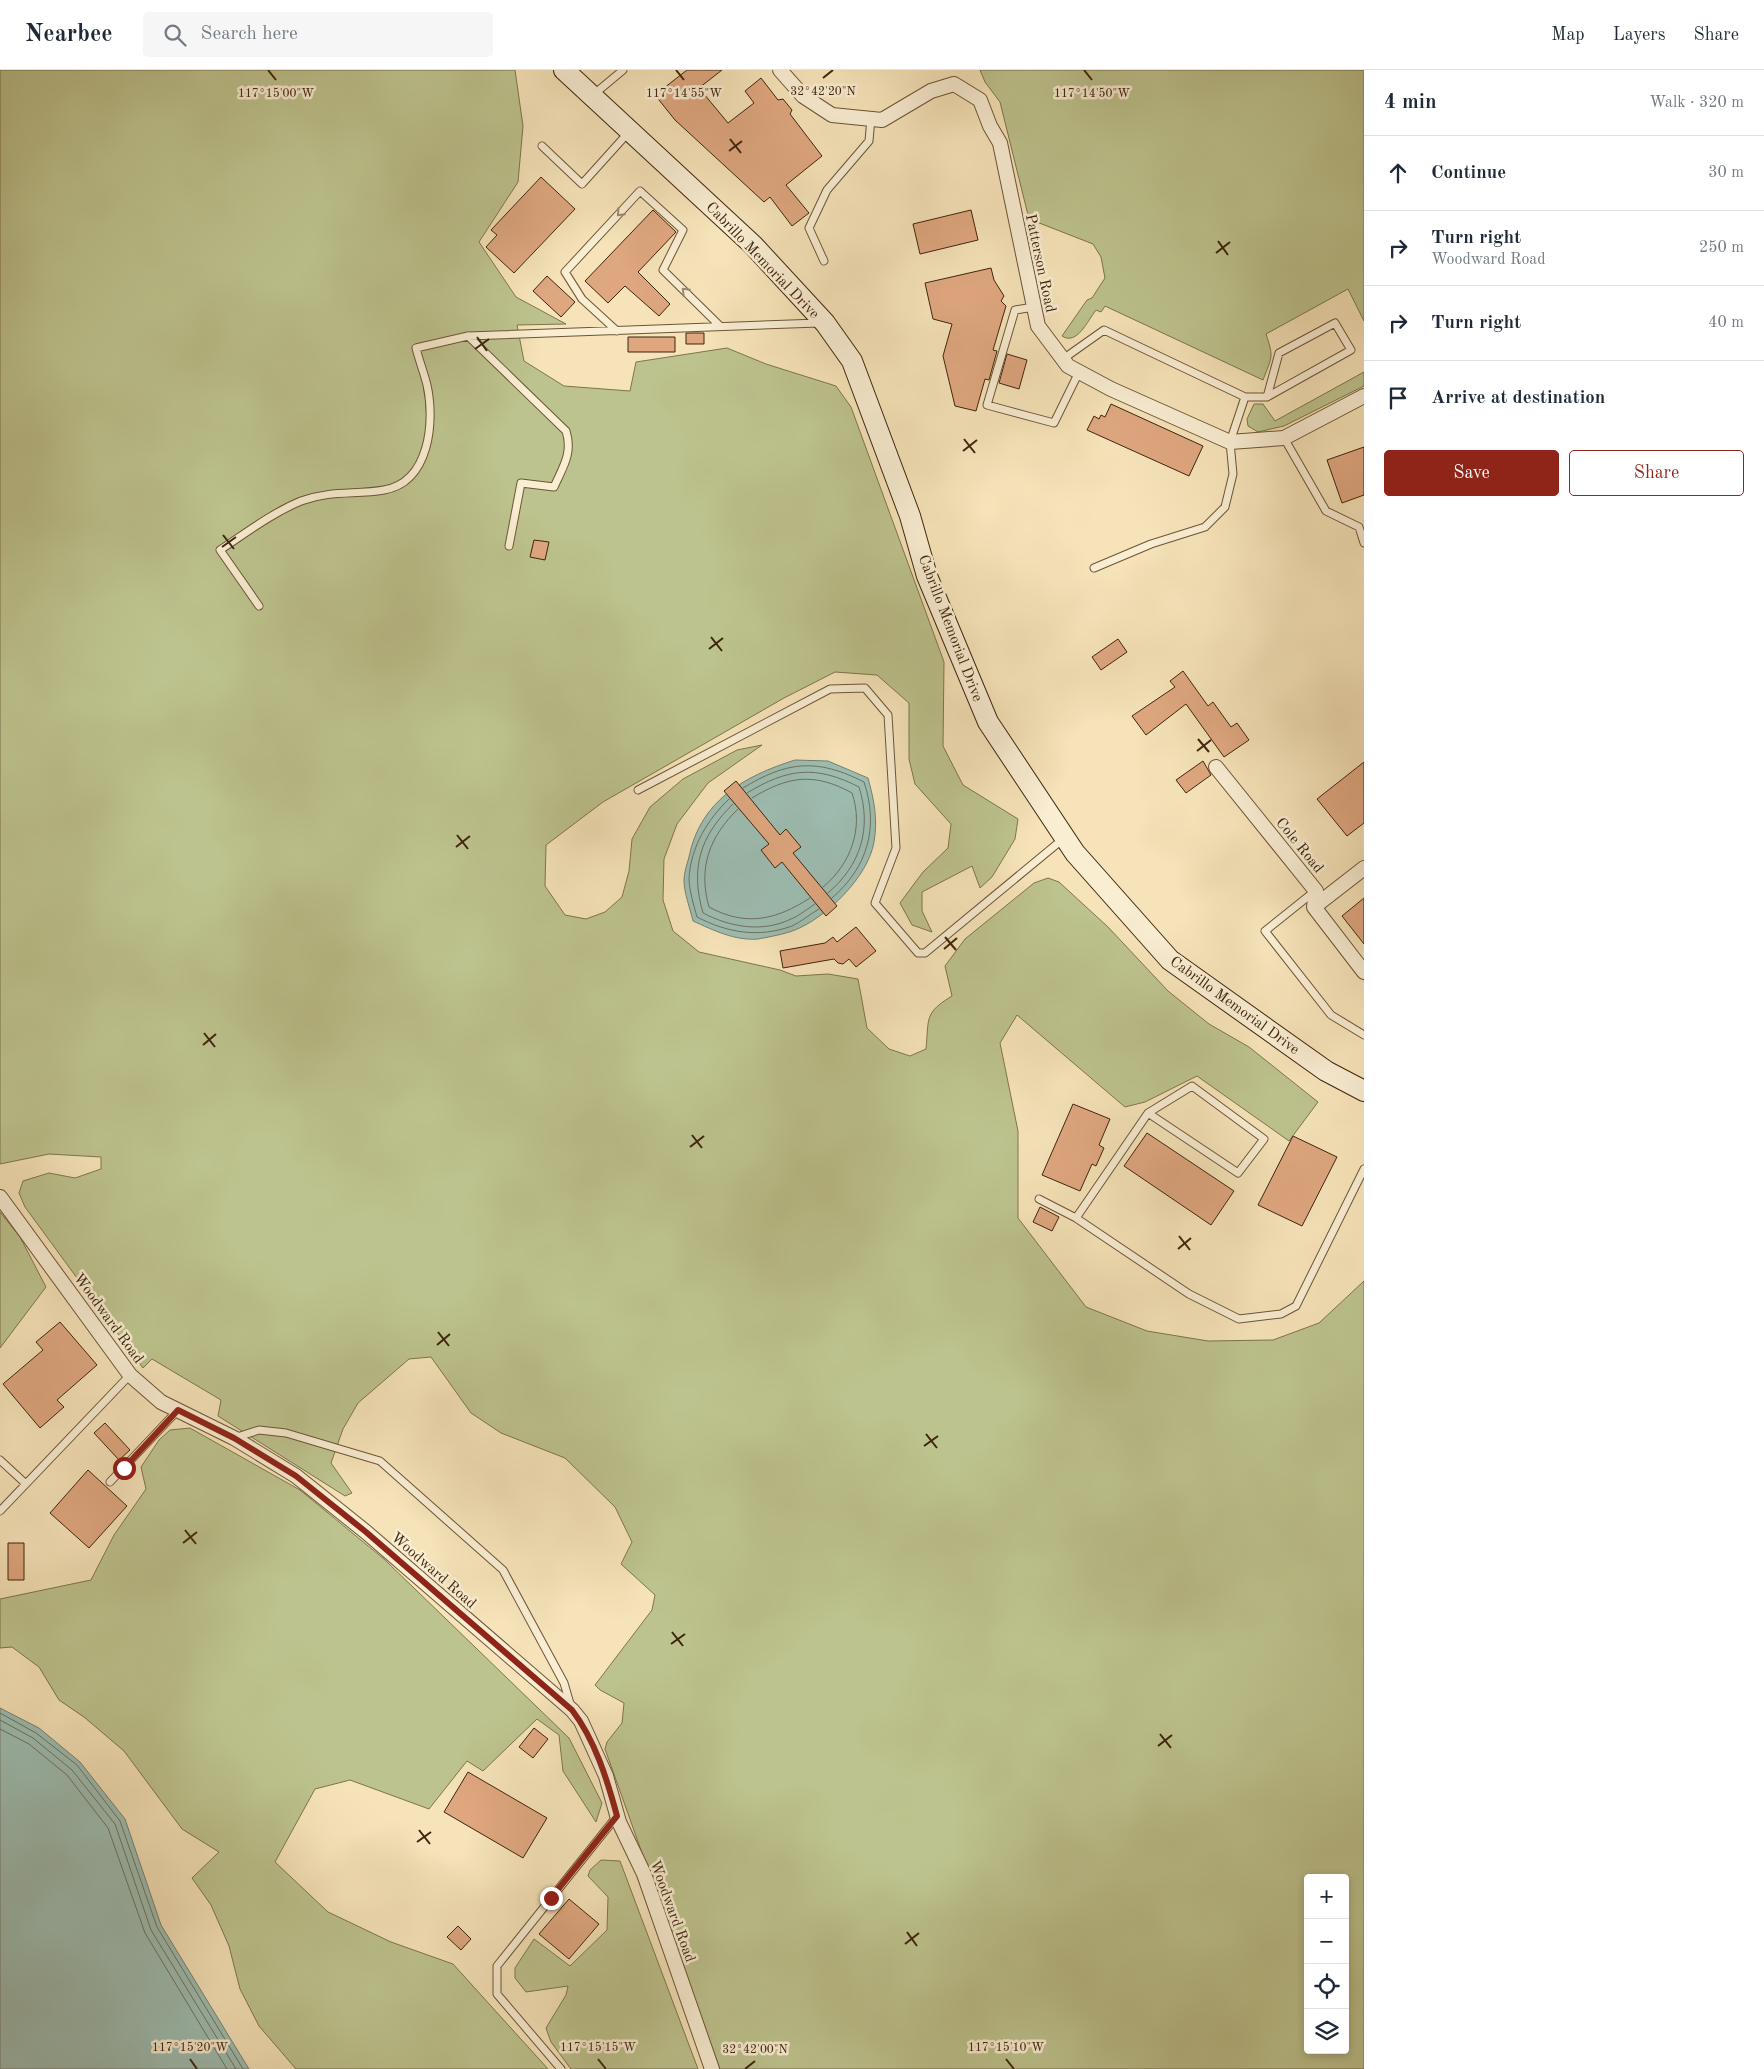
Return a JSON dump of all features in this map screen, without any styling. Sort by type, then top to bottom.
[{"type":"main road","name":"Cabrillo Memorial Drive","points":[[564,70],[753,245],[825,323],[852,361],[910,516],[927,576],[988,722],[1075,853],[1170,960],[1326,1071],[1364,1091]]},
{"type":"street","points":[[780,70],[803,96],[832,115],[877,119]]},
{"type":"street","name":"Patterson Road","points":[[877,119],[931,91],[954,84],[980,100],[990,126],[1000,143],[1038,326],[1068,366],[1230,442],[1284,438],[1364,396]]},
{"type":"street","name":"Cole Road","points":[[1216,767],[1316,891],[1314,907]]},
{"type":"street","points":[[1362,874],[1314,907],[1364,972]]},
{"type":"street","name":"Woodward Road","points":[[0,1197],[130,1374],[161,1402],[234,1438],[296,1476],[366,1532],[572,1710],[581,1721],[606,1776],[617,1816],[644,1874],[712,2069]]},
{"type":"lane","points":[[592,95],[624,70]]},
{"type":"lane","points":[[824,261],[809,228],[827,190],[869,141],[877,119]]},
{"type":"lane","points":[[542,146],[582,184],[630,130]]},
{"type":"lane","points":[[617,332],[582,298],[566,272],[640,191],[683,230],[663,270],[720,326]]},
{"type":"lane","points":[[1034,307],[1015,310],[987,405],[1054,423],[1079,372]]},
{"type":"lane","points":[[259,606],[220,550],[276,513],[302,501],[335,492],[385,490],[409,478],[423,458],[430,424],[427,386],[416,348],[468,336],[825,323]]},
{"type":"lane","points":[[1063,359],[1104,330],[1245,397],[1267,397],[1351,350],[1335,323],[1279,353],[1267,397]]},
{"type":"lane","points":[[468,336],[566,431],[570,445],[568,457],[554,487],[521,483],[509,546]]},
{"type":"lane","points":[[1094,568],[1151,544],[1205,527],[1224,507],[1233,474],[1230,442],[1245,397]]},
{"type":"lane","points":[[1284,438],[1326,511],[1361,527],[1364,543]]},
{"type":"lane","points":[[638,790],[830,689],[865,688],[888,715],[896,848],[875,903],[918,953],[925,953],[1065,838]]},
{"type":"lane","points":[[1316,891],[1265,931],[1331,1015],[1364,1035]]},
{"type":"lane","points":[[1076,1218],[1148,1113],[1192,1086],[1264,1139],[1238,1173],[1148,1113]]},
{"type":"lane","points":[[1039,1199],[1076,1218],[1189,1294],[1239,1319],[1281,1314],[1296,1306],[1364,1169]]},
{"type":"lane","points":[[0,1511],[130,1374]]},
{"type":"lane","points":[[110,1482],[178,1410]]},
{"type":"lane","points":[[234,1438],[259,1430],[286,1433],[380,1461],[503,1570],[564,1683],[572,1710]]},
{"type":"lane","points":[[0,1460],[26,1484]]},
{"type":"lane","points":[[561,2069],[497,1994],[497,1966],[617,1816]]},
{"type":"green space","points":[[0,70],[515,70],[523,126],[518,182],[479,242],[516,297],[566,324],[517,325],[524,361],[564,386],[630,391],[636,362],[727,348],[766,364],[836,386],[851,407],[944,662],[943,746],[963,785],[1018,819],[1015,839],[992,877],[980,888],[972,866],[922,892],[922,911],[932,932],[912,925],[900,903],[923,872],[948,848],[951,824],[915,784],[909,759],[909,703],[877,675],[835,672],[784,698],[603,802],[546,845],[545,886],[565,915],[586,919],[605,912],[622,897],[629,871],[632,839],[650,807],[683,779],[737,750],[762,745],[708,783],[677,824],[664,859],[663,900],[673,931],[699,952],[780,970],[796,976],[828,974],[858,979],[867,1028],[889,1049],[910,1056],[926,1049],[928,1023],[932,1012],[952,996],[945,966],[965,939],[1034,883],[1048,878],[1059,882],[1108,927],[1168,991],[1209,1024],[1249,1047],[1318,1102],[1289,1141],[1197,1076],[1145,1102],[1125,1107],[1017,1015],[1000,1043],[1018,1131],[1018,1218],[1086,1307],[1147,1331],[1208,1341],[1273,1340],[1319,1323],[1364,1281],[1364,2069],[719,2069],[605,1749],[607,1742],[622,1723],[624,1703],[600,1690],[595,1685],[652,1610],[655,1595],[621,1564],[632,1542],[615,1507],[565,1458],[501,1433],[471,1413],[431,1357],[409,1359],[358,1403],[343,1429],[331,1463],[352,1493],[345,1496],[218,1416],[221,1400],[152,1359],[143,1368],[25,1207],[19,1193],[23,1181],[49,1173],[75,1178],[101,1169],[101,1157],[49,1154],[0,1164]]},
{"type":"green space","points":[[980,70],[1364,70],[1364,321],[1348,289],[1266,334],[1271,357],[1263,380],[1105,306],[1101,312],[1096,310],[1082,330],[1073,338],[1062,336],[1105,278],[1101,257],[1093,244],[1029,219],[1000,102],[985,82]]},
{"type":"green space","points":[[1364,372],[1364,386],[1284,426],[1258,432],[1248,426],[1247,419],[1254,404],[1263,404],[1275,421]]},
{"type":"green space","points":[[0,1212],[20,1237],[46,1287],[0,1348]]},
{"type":"green space","points":[[190,1428],[300,1490],[384,1559],[569,1738],[602,1803],[596,1822],[563,1771],[559,1735],[537,1719],[483,1771],[467,1761],[429,1809],[350,1780],[315,1789],[275,1862],[328,1912],[391,1942],[453,1964],[548,2069],[296,2069],[259,2026],[240,1989],[229,1946],[211,1905],[192,1878],[219,1852],[182,1829],[124,1751],[84,1717],[59,1700],[39,1667],[12,1647],[0,1648],[0,1599],[91,1580],[114,1535],[146,1489],[141,1467],[159,1440],[170,1430]]},
{"type":"green space","points":[[601,1860],[620,1861],[698,2069],[571,2069],[551,2042],[546,2028],[566,1995],[568,1986],[526,1992],[515,1978],[515,1968],[534,1939],[570,1966],[607,1930],[608,1897],[588,1876],[590,1870]]},
{"type":"water","points":[[795,760],[828,761],[868,778],[874,802],[876,825],[874,842],[864,869],[855,882],[832,906],[807,924],[791,931],[758,939],[749,939],[724,934],[693,921],[685,890],[684,877],[695,837],[703,820],[714,806],[742,783],[776,766]]},
{"type":"water","points":[[0,1708],[39,1728],[80,1762],[125,1819],[161,1925],[249,2069],[0,2069]]},
{"type":"building","points":[[687,70],[722,70],[699,88],[728,123],[754,103],[745,91],[761,78],[778,100],[783,99],[792,110],[790,114],[822,156],[786,185],[809,213],[792,226],[770,197],[764,202],[675,120],[655,95]]},
{"type":"building","points":[[541,177],[575,209],[514,273],[486,247],[497,235],[491,230]]},
{"type":"building","points":[[653,210],[676,232],[638,272],[670,304],[659,316],[625,286],[608,303],[585,281]]},
{"type":"building","points":[[971,210],[978,240],[920,254],[913,224]]},
{"type":"building","points":[[991,268],[994,280],[1004,296],[1001,301],[1006,306],[993,350],[997,351],[989,380],[985,379],[976,411],[955,406],[943,356],[952,324],[933,319],[925,283]]},
{"type":"building","points":[[547,276],[575,302],[561,317],[533,291]]},
{"type":"building","points":[[686,333],[704,333],[704,344],[686,344]]},
{"type":"building","points":[[628,337],[675,337],[675,352],[628,352]]},
{"type":"building","points":[[1007,354],[1027,360],[1019,389],[999,383]]},
{"type":"building","points":[[1111,404],[1203,446],[1189,476],[1087,430],[1094,416],[1099,419],[1101,415],[1105,417]]},
{"type":"building","points":[[1364,447],[1364,495],[1342,503],[1327,460]]},
{"type":"building","points":[[534,540],[549,542],[545,560],[530,557]]},
{"type":"building","points":[[1118,639],[1127,652],[1101,670],[1092,657]]},
{"type":"building","points":[[1183,671],[1208,706],[1213,702],[1231,727],[1237,723],[1249,740],[1224,757],[1186,704],[1146,735],[1132,716],[1175,687],[1170,681]]},
{"type":"building","points":[[1203,761],[1211,775],[1186,793],[1176,780]]},
{"type":"building","points":[[1364,762],[1364,823],[1347,836],[1317,799]]},
{"type":"building","points":[[736,781],[780,835],[786,829],[801,847],[793,853],[837,906],[826,916],[782,862],[775,868],[761,850],[769,844],[724,791]]},
{"type":"building","points":[[1364,898],[1364,944],[1342,916]]},
{"type":"building","points":[[856,927],[876,951],[856,967],[849,959],[843,964],[838,963],[834,959],[783,968],[780,951],[825,943],[833,937],[837,942]]},
{"type":"building","points":[[1073,1104],[1110,1119],[1099,1145],[1104,1148],[1096,1166],[1092,1164],[1080,1191],[1042,1175]]},
{"type":"building","points":[[1147,1133],[1234,1191],[1211,1225],[1124,1166]]},
{"type":"building","points":[[1293,1136],[1337,1157],[1302,1226],[1258,1205]]},
{"type":"building","points":[[1040,1207],[1059,1217],[1052,1231],[1033,1222]]},
{"type":"building","points":[[60,1322],[97,1365],[57,1400],[64,1407],[40,1428],[3,1384],[43,1350],[36,1342]]},
{"type":"building","points":[[105,1423],[130,1450],[119,1460],[94,1433]]},
{"type":"building","points":[[88,1470],[127,1506],[89,1548],[50,1513]]},
{"type":"building","points":[[8,1543],[24,1543],[24,1580],[8,1580]]},
{"type":"building","points":[[534,1728],[548,1739],[533,1758],[519,1747]]},
{"type":"building","points":[[468,1772],[547,1818],[523,1858],[444,1812]]},
{"type":"building","points":[[569,1899],[599,1924],[569,1959],[539,1934]]},
{"type":"building","points":[[458,1926],[471,1939],[461,1950],[447,1937]]},
{"type":"route","points":[[124,1468],[178,1410],[234,1438],[296,1476],[366,1532],[572,1710],[581,1721],[606,1776],[617,1816],[551,1898]]}]
